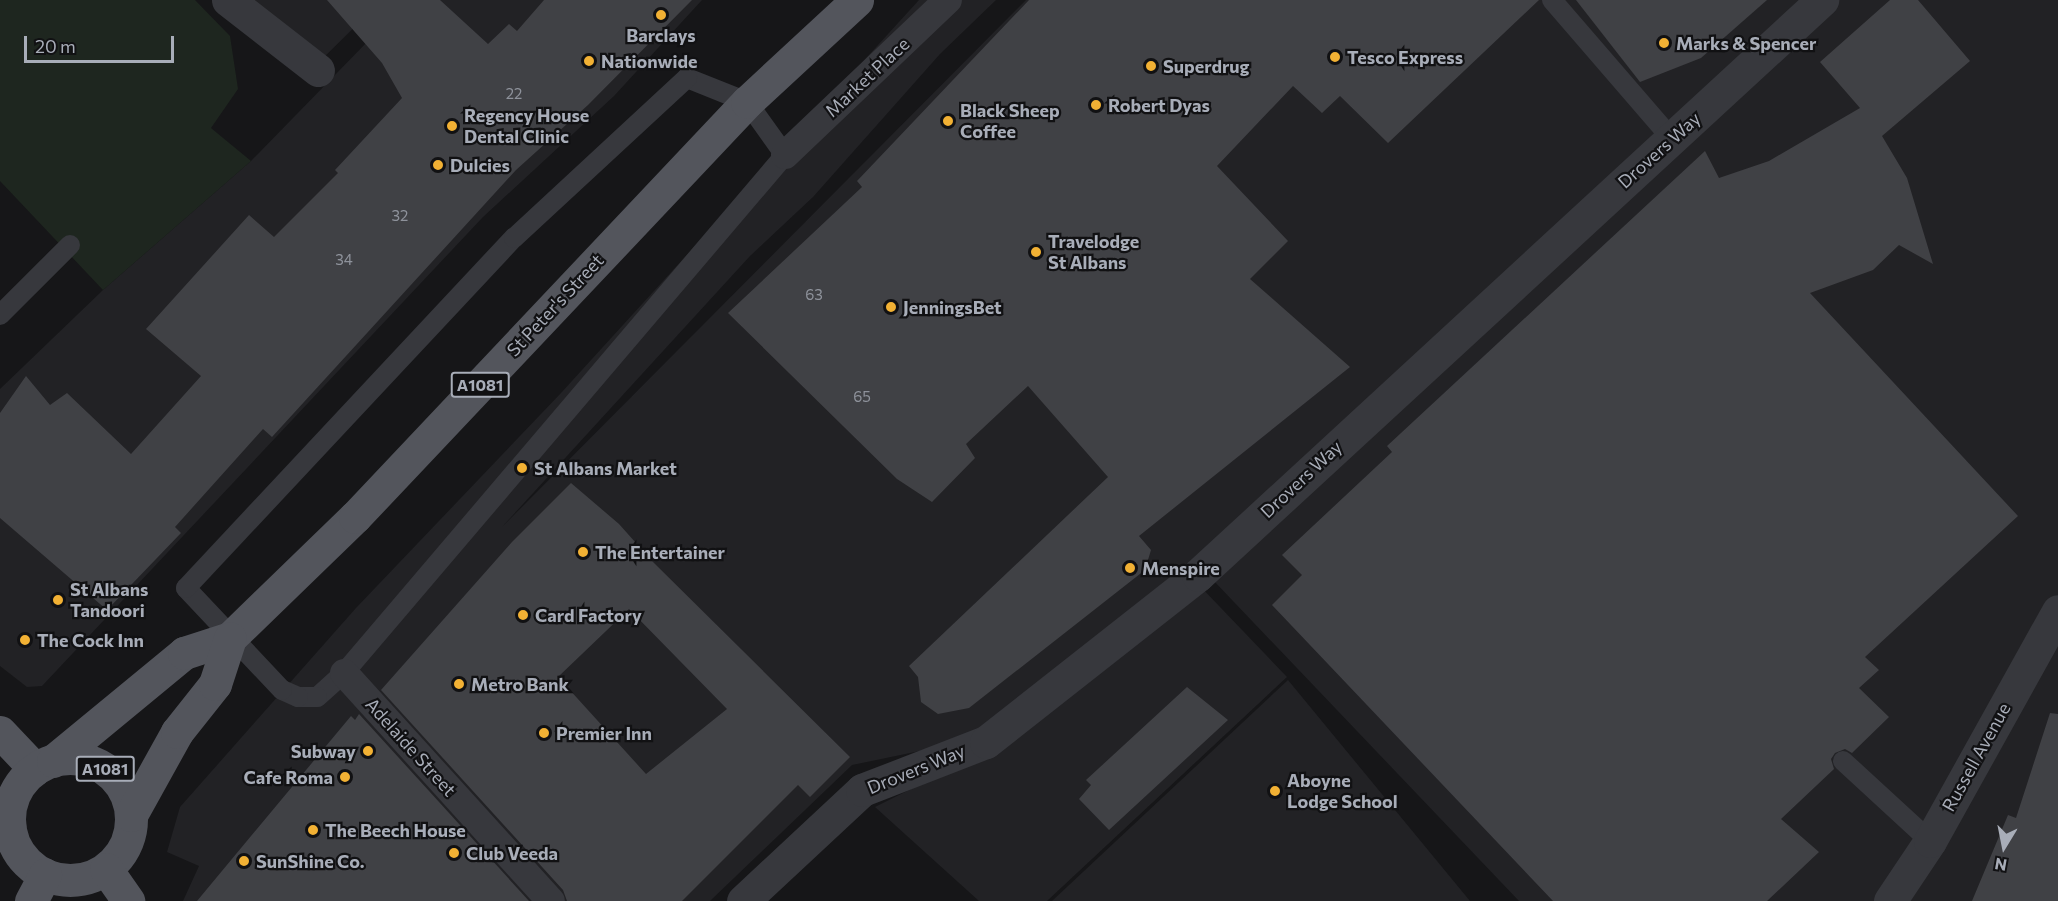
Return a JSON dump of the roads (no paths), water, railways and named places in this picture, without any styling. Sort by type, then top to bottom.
[{"type":"main road","name":"St Peter's Street","points":[[44,765],[184,653],[230,638],[355,517],[747,102],[857,0]]},
{"type":"main road","name":"St Peter's Street","points":[[131,815],[177,732],[215,684],[230,638]]},
{"type":"main road","points":[[0,732],[44,765]]},
{"type":"main road","name":"A1081","points":[[71,758],[105,769],[128,797],[131,815],[125,845],[106,869],[87,878],[65,880],[38,888],[28,864],[5,829],[14,796],[44,765],[71,758]]},
{"type":"main road","points":[[106,869],[128,901]]},
{"type":"street","points":[[228,0],[318,70]]},
{"type":"street","name":"Market Place","points":[[785,154],[948,0]]},
{"type":"street","name":"Drovers Way","points":[[743,901],[862,790],[986,742],[1198,575],[1822,0]]},
{"type":"street","name":"Russell Avenue","points":[[1890,901],[1930,841],[2055,625]]},
{"type":"street","name":"Adelaide Street","points":[[344,673],[550,901]]},
{"type":"lane","points":[[1552,0],[1671,138]]},
{"type":"lane","points":[[687,78],[747,102],[785,154],[344,673],[317,697],[298,697],[282,690],[230,638],[186,588],[514,238],[687,78]]},
{"type":"lane","points":[[0,315],[70,245]]},
{"type":"lane","points":[[1843,761],[1930,841]]},
{"type":"place","name":"Barclays","points":[[661,15]]},
{"type":"place","name":"Marks & Spencer","points":[[1664,43]]},
{"type":"place","name":"Tesco Express","points":[[1335,57]]},
{"type":"place","name":"Nationwide","points":[[589,61]]},
{"type":"place","name":"Superdrug","points":[[1151,66]]},
{"type":"place","name":"Robert Dyas","points":[[1096,105]]},
{"type":"place","name":"Black Sheep Coffee","points":[[948,121]]},
{"type":"place","name":"Regency House Dental Clinic","points":[[452,126]]},
{"type":"place","name":"Dulcies","points":[[438,165]]},
{"type":"place","name":"Travelodge St Albans","points":[[1036,252]]},
{"type":"place","name":"JenningsBet","points":[[891,307]]},
{"type":"place","name":"St Albans Market","points":[[522,468]]},
{"type":"place","name":"The Entertainer","points":[[583,552]]},
{"type":"place","name":"Menspire","points":[[1130,568]]},
{"type":"place","name":"St Albans Tandoori","points":[[58,600]]},
{"type":"place","name":"Card Factory","points":[[523,615]]},
{"type":"place","name":"The Cock Inn","points":[[25,640]]},
{"type":"place","name":"Metro Bank","points":[[459,684]]},
{"type":"place","name":"Premier Inn","points":[[544,733]]},
{"type":"place","name":"Subway","points":[[368,751]]},
{"type":"place","name":"Cafe Roma","points":[[345,777]]},
{"type":"place","name":"Aboyne Lodge School","points":[[1275,791]]},
{"type":"place","name":"The Beech House","points":[[313,830]]},
{"type":"place","name":"Club Veeda","points":[[454,853]]},
{"type":"place","name":"SunShine Co.","points":[[244,861]]}]
